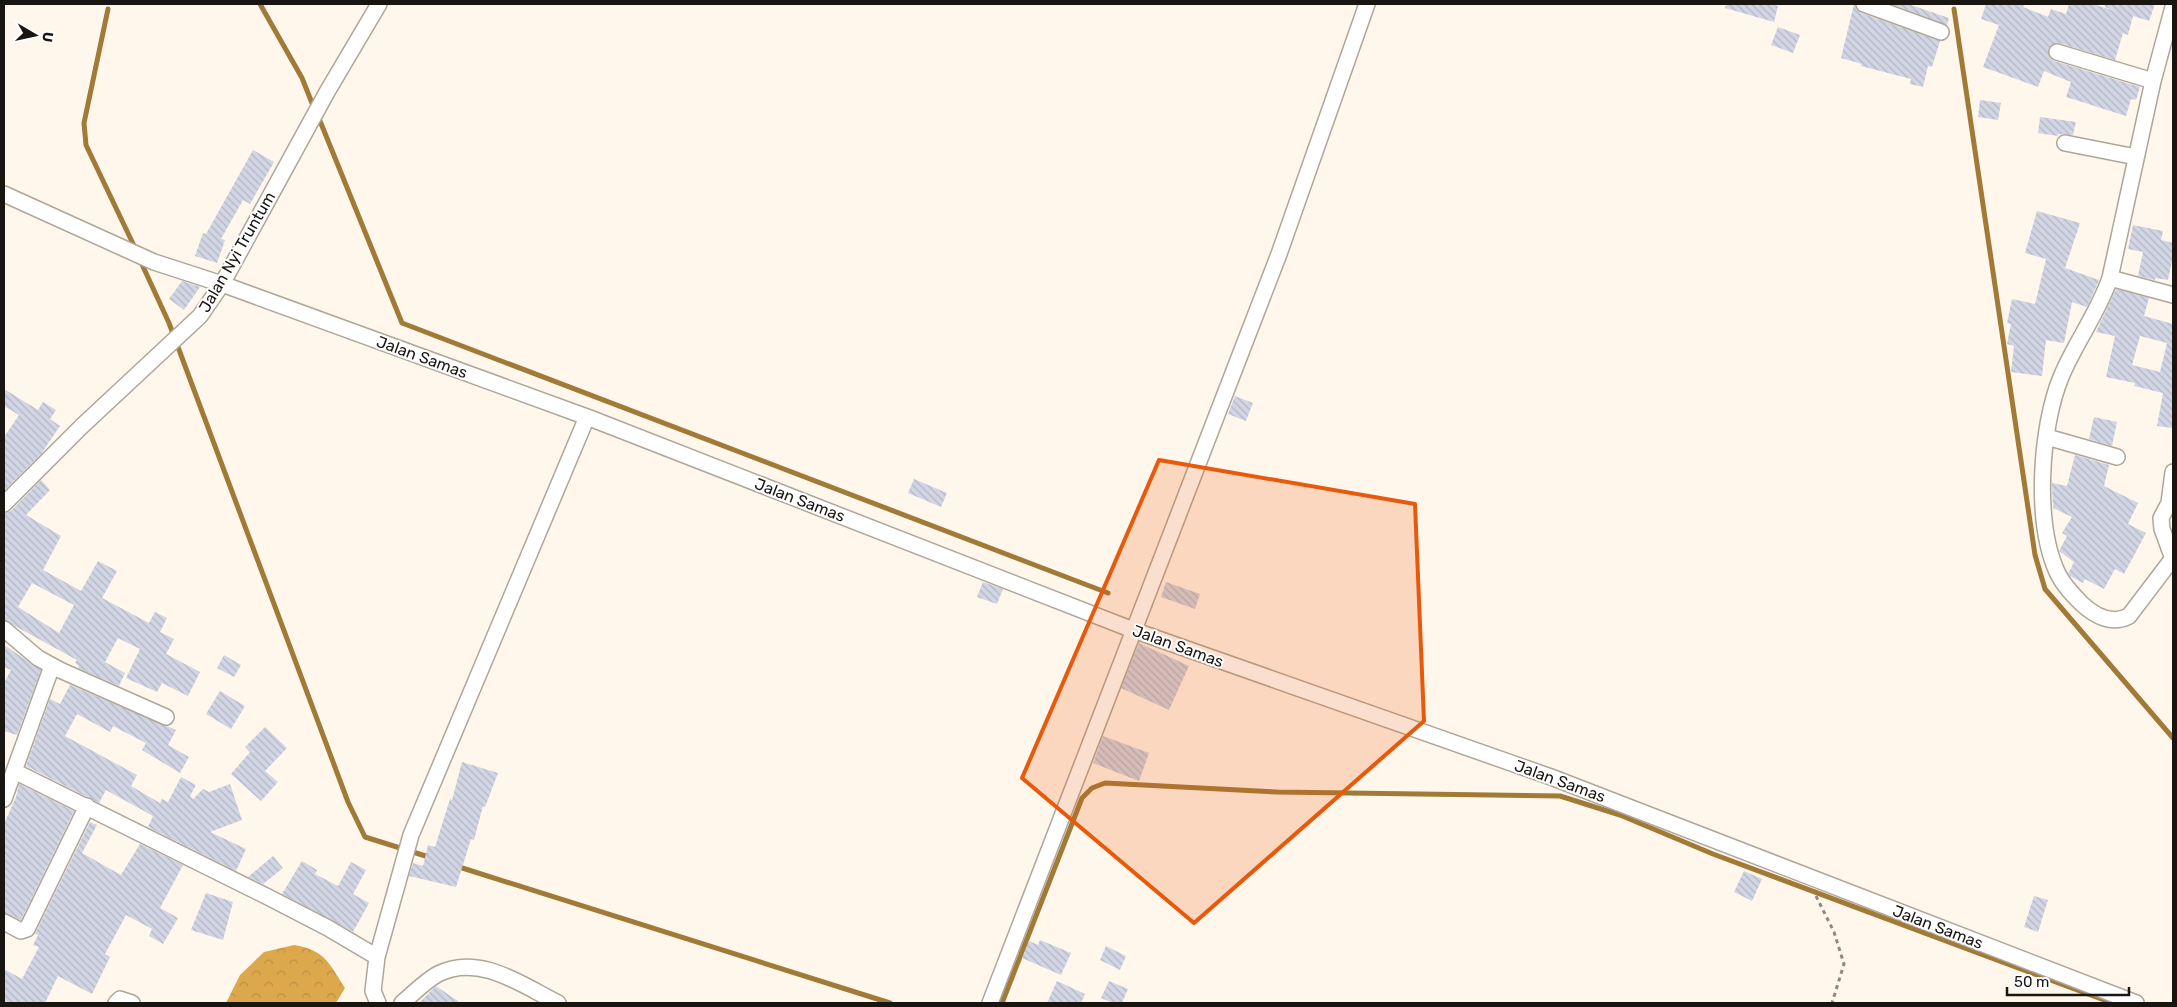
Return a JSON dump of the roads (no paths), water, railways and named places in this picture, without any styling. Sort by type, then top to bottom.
[{"type":"street","name":"Jalan Nyi Truntum","points":[[4,504],[82,426],[200,316],[222,284],[327,92],[379,4]]},
{"type":"street","points":[[990,1003],[1279,254],[1367,4]]},
{"type":"street","points":[[1864,4],[1941,32]]},
{"type":"street","points":[[2173,7],[2153,82],[2110,278],[2100,302],[2061,378],[2054,398],[2047,438],[2044,516],[2051,554],[2058,575],[2070,592],[2089,610],[2110,620],[2120,621],[2129,616],[2173,558],[2162,529],[2161,518],[2169,502],[2173,472]]},
{"type":"street","points":[[2057,52],[2153,82]]},
{"type":"street","points":[[2064,144],[2136,157]]},
{"type":"street","name":"Jalan Samas","points":[[4,194],[154,262],[222,284],[586,417],[1133,630],[1551,777],[2136,1003]]},
{"type":"street","points":[[2110,278],[2173,296]]},
{"type":"street","points":[[378,1003],[373,991],[377,957],[411,835],[586,417]]},
{"type":"street","points":[[2047,438],[2117,457]]},
{"type":"street","points":[[4,629],[38,658],[52,666],[166,717]]},
{"type":"street","points":[[4,799],[52,666]]},
{"type":"street","points":[[14,771],[294,910],[377,957]]},
{"type":"street","points":[[4,922],[21,931],[27,929],[87,806]]},
{"type":"street","points":[[402,1003],[436,975],[446,970],[467,967],[491,970],[558,1003]]},
{"type":"street","points":[[116,1003],[120,999],[132,1003]]},
{"type":"waterway","points":[[260,4],[302,78],[314,108]]},
{"type":"waterway","points":[[108,9],[84,123],[86,145],[136,250]]},
{"type":"waterway","points":[[1954,9],[2035,555],[2045,589],[2173,738]]},
{"type":"waterway","points":[[318,116],[402,323],[1108,593]]},
{"type":"waterway","points":[[140,260],[169,323],[348,802],[365,837],[432,858]]},
{"type":"waterway","points":[[1002,1003],[1082,798],[1092,788],[1105,783],[1277,792],[1560,796],[1620,815],[1713,854],[2112,1003]]},
{"type":"waterway","points":[[456,866],[890,1003]]}]
